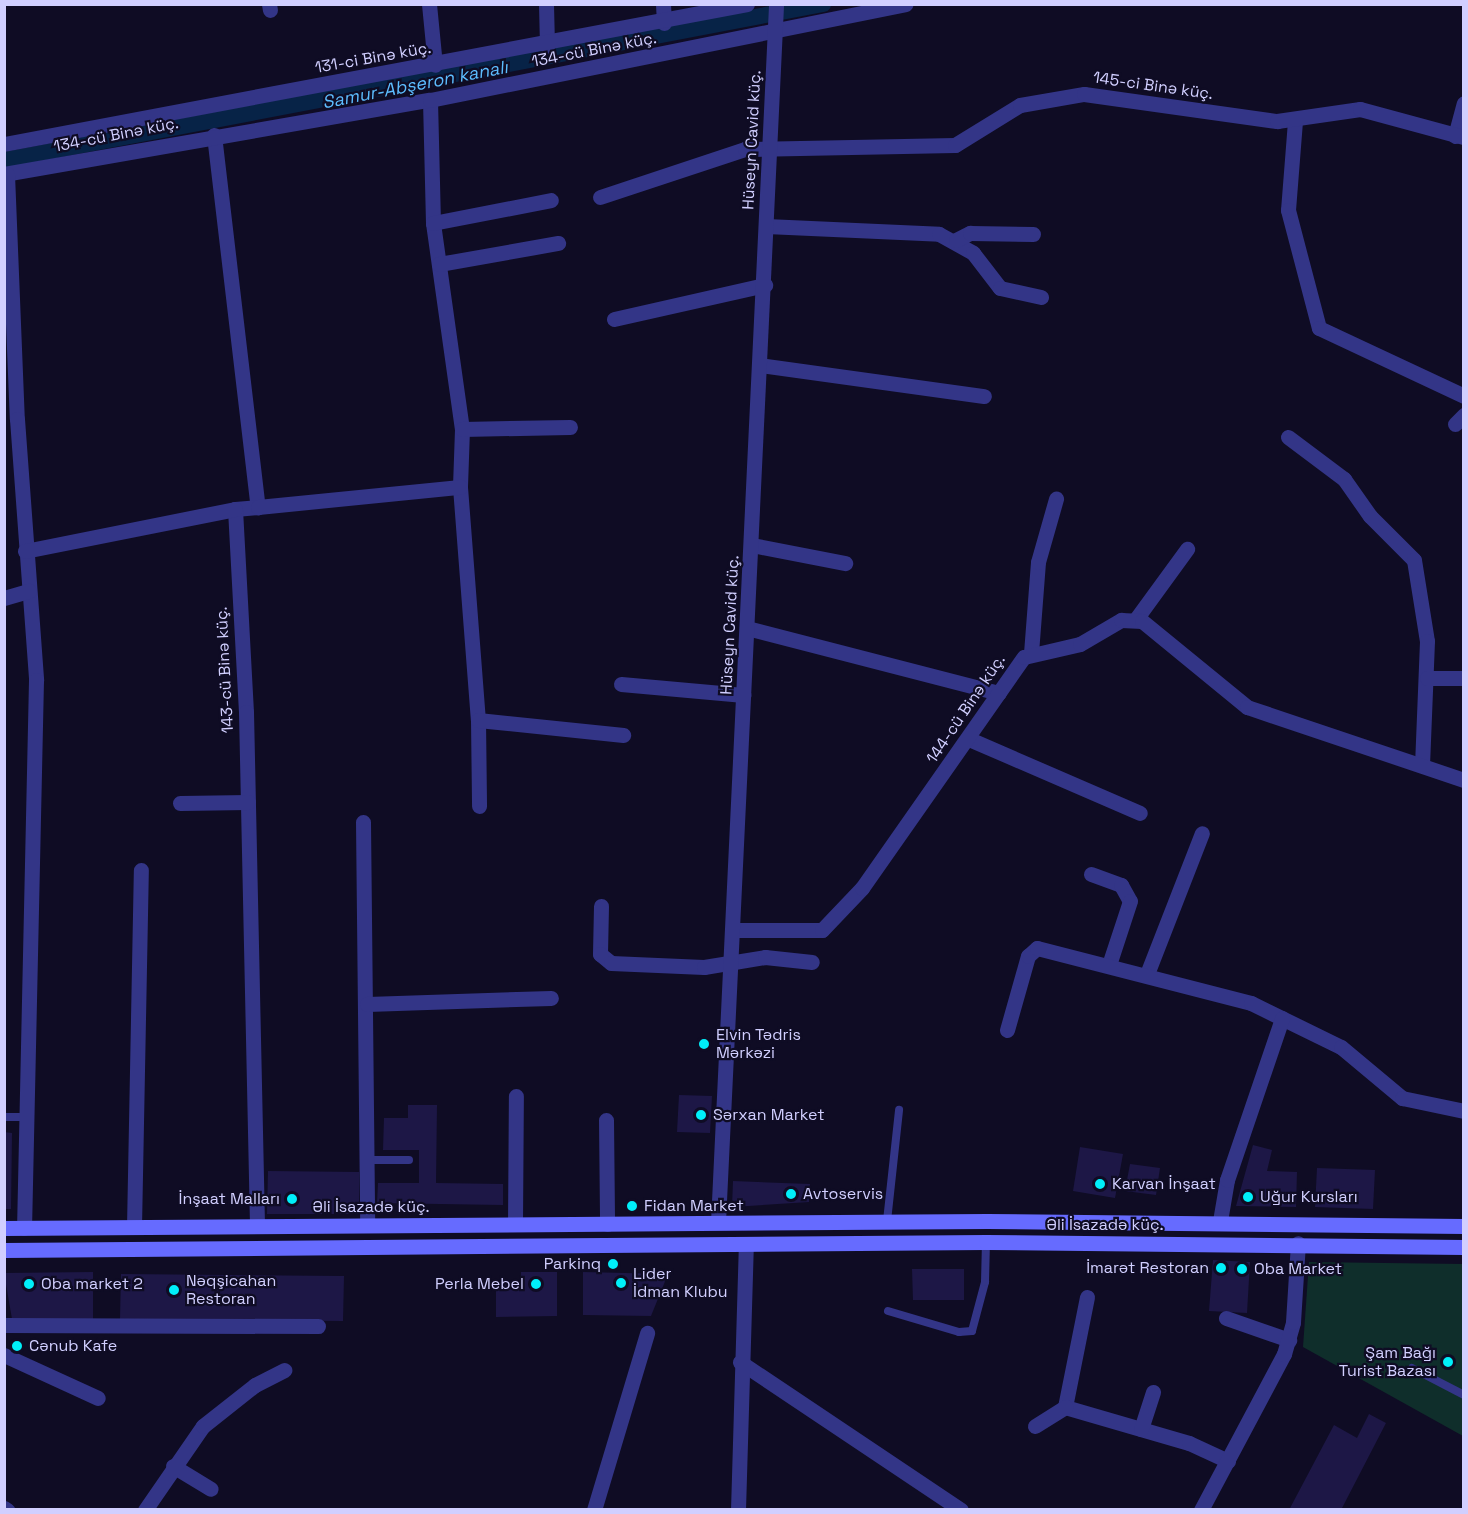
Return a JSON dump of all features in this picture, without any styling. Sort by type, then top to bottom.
[{"type":"main road","name":"Əli İsazadə küç.","points":[[4,1228],[887,1221],[1220,1221],[1464,1226]]},
{"type":"main road","points":[[4,1250],[717,1244],[718,1222]]},
{"type":"main road","points":[[746,1244],[747,1222]]},
{"type":"main road","points":[[1298,1243],[1299,1222]]},
{"type":"main road","points":[[24,1228],[24,1250]]},
{"type":"main road","name":"Əli İsazadə küç.","points":[[717,1244],[986,1242],[1464,1246]]},
{"type":"street","points":[[429,4],[435,65]]},
{"type":"street","points":[[546,4],[547,46]]},
{"type":"street","points":[[663,4],[664,23]]},
{"type":"street","name":"131-ci Binə küç.","points":[[4,144],[547,46],[747,4]]},
{"type":"street","name":"Hüseyn Cavid küç.","points":[[718,1222],[733,963],[776,4]]},
{"type":"street","name":"134-cü Binə küç.","points":[[6,174],[214,135],[430,100],[905,4]]},
{"type":"street","name":"145-ci Binə küç.","points":[[600,197],[728,152],[955,145],[1020,105],[1084,94],[1295,121],[1360,109],[1459,137]]},
{"type":"street","points":[[430,100],[433,223],[462,429],[460,487],[478,720],[479,806]]},
{"type":"street","points":[[1459,137],[1464,103]]},
{"type":"street","points":[[1295,121],[1288,210],[1319,328],[1464,396]]},
{"type":"street","points":[[214,135],[258,507]]},
{"type":"street","points":[[6,174],[36,725],[24,1117],[24,1228]]},
{"type":"street","points":[[433,223],[550,200]]},
{"type":"street","points":[[766,226],[939,234],[956,240],[1000,288],[1041,297]]},
{"type":"street","points":[[956,240],[970,233],[1033,234]]},
{"type":"street","points":[[439,264],[558,243]]},
{"type":"street","points":[[614,319],[765,285]]},
{"type":"street","points":[[760,365],[984,396]]},
{"type":"street","points":[[462,429],[570,427]]},
{"type":"street","points":[[1288,437],[1344,479],[1370,516],[1408,551],[1418,580],[1427,678],[1422,765]]},
{"type":"street","points":[[25,551],[235,510],[460,487]]},
{"type":"street","points":[[1031,653],[1038,562],[1056,499]]},
{"type":"street","name":"143-cü Binə küç.","points":[[235,510],[248,802],[257,1226]]},
{"type":"street","points":[[752,545],[845,563]]},
{"type":"street","points":[[1187,549],[1136,619],[1247,707],[1464,780]]},
{"type":"street","points":[[4,598],[29,591]]},
{"type":"street","name":"144-cü Binə küç.","points":[[734,930],[822,930],[862,888],[969,739],[999,693],[1031,653],[1063,650],[1121,620],[1136,619]]},
{"type":"street","points":[[747,628],[999,693]]},
{"type":"street","points":[[1427,678],[1464,678]]},
{"type":"street","points":[[621,684],[744,695]]},
{"type":"street","points":[[478,720],[623,735]]},
{"type":"street","points":[[969,739],[1140,813]]},
{"type":"street","points":[[180,803],[248,802]]},
{"type":"street","points":[[363,822],[367,1004],[367,1225]]},
{"type":"street","points":[[1147,974],[1202,833]]},
{"type":"street","points":[[134,1227],[141,870]]},
{"type":"street","points":[[1090,874],[1121,885],[1130,901],[1109,965]]},
{"type":"street","points":[[601,906],[604,960],[704,967],[765,957],[812,962]]},
{"type":"street","points":[[1007,1030],[1032,950],[1109,965],[1223,994],[1282,1018],[1347,1051],[1402,1098],[1464,1112]]},
{"type":"street","points":[[367,1004],[551,998]]},
{"type":"street","points":[[1220,1221],[1227,1180],[1282,1018]]},
{"type":"street","points":[[515,1224],[516,1096]]},
{"type":"street","points":[[606,1120],[608,1224]]},
{"type":"street","points":[[1202,1509],[1289,1340],[1298,1243]]},
{"type":"street","points":[[738,1509],[740,1362],[746,1244]]},
{"type":"street","points":[[1035,1426],[1065,1407],[1088,1298]]},
{"type":"street","points":[[1226,1318],[1289,1340]]},
{"type":"street","points":[[4,1325],[318,1326]]},
{"type":"street","points":[[594,1509],[647,1334]]},
{"type":"street","points":[[4,1355],[98,1398]]},
{"type":"street","points":[[740,1362],[961,1509]]},
{"type":"street","points":[[145,1509],[173,1466],[204,1426],[255,1384],[284,1370]]},
{"type":"street","points":[[1141,1429],[1153,1392]]},
{"type":"street","points":[[1065,1407],[1141,1429],[1228,1461]]},
{"type":"street","points":[[173,1466],[211,1489]]},
{"type":"lane","points":[[887,1221],[899,1110]]},
{"type":"lane","points":[[4,1117],[24,1117]]},
{"type":"lane","points":[[367,1160],[409,1160]]},
{"type":"lane","points":[[888,1311],[959,1332],[972,1331],[985,1282],[986,1242]]},
{"type":"lane","points":[[1412,1368],[1464,1395]]},
{"type":"green space","points":[[1309,1262],[1463,1264],[1463,1436],[1303,1347]]},
{"type":"building","points":[[679,1095],[712,1096],[710,1133],[677,1132]]},
{"type":"building","points":[[408,1105],[437,1105],[436,1183],[503,1184],[503,1205],[377,1203],[378,1183],[419,1183],[419,1150],[383,1150],[384,1118],[408,1118]]},
{"type":"building","points":[[4,1132],[12,1133],[11,1209],[4,1209]]},
{"type":"building","points":[[1253,1145],[1272,1150],[1267,1171],[1297,1172],[1296,1207],[1236,1206]]},
{"type":"building","points":[[1080,1147],[1123,1154],[1115,1198],[1073,1191]]},
{"type":"building","points":[[1130,1164],[1160,1168],[1156,1195],[1125,1191]]},
{"type":"building","points":[[1317,1168],[1375,1170],[1373,1209],[1315,1207]]},
{"type":"building","points":[[268,1171],[359,1172],[359,1214],[267,1214]]},
{"type":"building","points":[[733,1181],[810,1184],[809,1202],[732,1207]]},
{"type":"building","points":[[1213,1260],[1250,1262],[1247,1313],[1209,1311]]},
{"type":"building","points":[[912,1269],[964,1269],[964,1300],[913,1300]]},
{"type":"building","points":[[93,1272],[93,1319],[12,1319],[4,1273]]},
{"type":"building","points":[[521,1272],[557,1272],[557,1316],[496,1317],[496,1284],[521,1284]]},
{"type":"building","points":[[583,1272],[668,1274],[651,1316],[583,1315]]},
{"type":"building","points":[[121,1274],[344,1276],[343,1321],[120,1319]]},
{"type":"building","points":[[1369,1414],[1386,1423],[1341,1510],[1289,1510],[1334,1425],[1357,1438]]},
{"type":"waterway","name":"Samur-Abşeron kanalı","points":[[4,160],[823,4]]},
{"type":"place","name":"Elvin Tədris Mərkəzi","points":[[704,1044]]},
{"type":"place","name":"Sərxan Market","points":[[701,1115]]},
{"type":"place","name":"Karvan İnşaat","points":[[1100,1184]]},
{"type":"place","name":"Avtoservis","points":[[791,1194]]},
{"type":"place","name":"Uğur Kursları","points":[[1248,1197]]},
{"type":"place","name":"İnşaat Malları","points":[[292,1199]]},
{"type":"place","name":"Fidan Market","points":[[632,1206]]},
{"type":"place","name":"Parkinq","points":[[613,1264]]},
{"type":"place","name":"İmarət Restoran","points":[[1221,1268]]},
{"type":"place","name":"Oba Market","points":[[1242,1269]]},
{"type":"place","name":"Lider İdman Klubu","points":[[621,1283]]},
{"type":"place","name":"Oba market 2","points":[[29,1284]]},
{"type":"place","name":"Perla Mebel","points":[[536,1284]]},
{"type":"place","name":"Nəqşicahan Restoran","points":[[174,1290]]},
{"type":"place","name":"Cənub Kafe","points":[[17,1346]]},
{"type":"place","name":"Şam Bağı Turist Bazası","points":[[1448,1362]]}]
